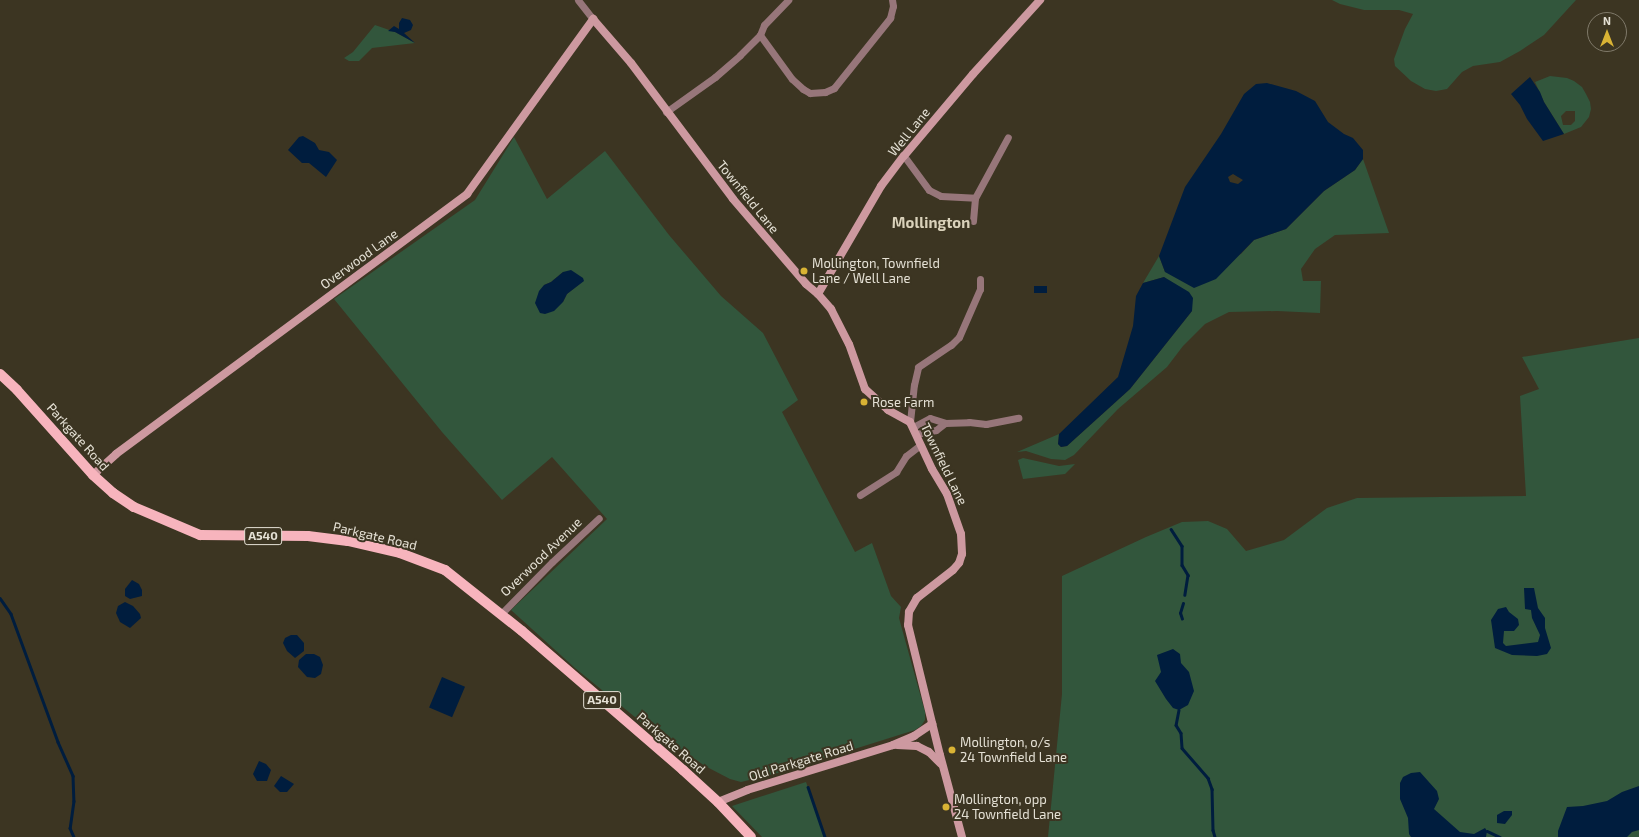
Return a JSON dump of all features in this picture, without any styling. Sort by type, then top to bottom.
[{"type":"main road","name":"Parkgate Road","points":[[0,374],[17,390],[93,475],[113,493],[134,507],[200,535],[308,536],[373,546],[425,562],[445,570],[522,631],[718,802],[752,837]]},
{"type":"street","name":"Townfield Lane","points":[[578,0],[631,63],[666,112],[733,199],[806,284],[818,294],[831,309],[849,344],[865,389],[888,410],[913,428],[920,445],[947,494],[962,534],[963,547],[959,563],[953,570],[917,598],[910,612],[908,625],[942,765],[962,837]]},
{"type":"street","points":[[666,112],[715,77],[760,35],[764,25],[788,0]]},
{"type":"street","points":[[760,35],[792,79],[803,89],[810,93],[825,92],[838,83],[890,18],[893,6],[892,0]]},
{"type":"street","name":"Well Lane","points":[[818,294],[881,186],[904,156],[1036,1]]},
{"type":"street","name":"Overwood Lane","points":[[93,475],[116,454],[467,194],[594,19]]},
{"type":"street","points":[[973,221],[975,198],[1008,137]]},
{"type":"street","points":[[904,156],[929,190],[941,196],[975,198]]},
{"type":"street","points":[[913,428],[914,385],[918,367],[951,345],[959,337],[980,289],[980,278]]},
{"type":"street","points":[[999,414],[1000,422]]},
{"type":"street","points":[[913,428],[930,418],[945,423],[969,422],[986,424],[1018,418]]},
{"type":"street","points":[[913,428],[936,430],[945,423]]},
{"type":"street","points":[[860,495],[896,472],[906,456],[920,445]]},
{"type":"street","name":"Overwood Avenue","points":[[501,614],[552,562],[599,518]]},
{"type":"street","name":"Old Parkgate Road","points":[[718,802],[747,790],[893,745],[914,736],[932,724]]},
{"type":"street","name":"Old Parkgate Road","points":[[893,745],[917,746],[929,752],[942,765]]},
{"type":"green space","points":[[1332,0],[1576,0],[1544,35],[1520,51],[1500,62],[1473,66],[1462,72],[1447,89],[1436,91],[1425,89],[1411,81],[1395,66],[1394,59],[1405,29],[1413,14],[1399,10],[1364,10],[1340,4]]},
{"type":"green space","points":[[375,25],[395,32],[415,43],[372,48],[359,61],[349,61],[344,58],[353,52]]},
{"type":"green space","points":[[1550,76],[1567,78],[1582,87],[1590,102],[1591,109],[1589,117],[1581,127],[1564,134],[1544,102],[1535,82]],"holes":[[[1566,111],[1575,111],[1575,121],[1571,125],[1563,125],[1561,116]]]},
{"type":"green space","points":[[514,137],[547,199],[605,151],[669,235],[721,296],[763,333],[798,400],[782,412],[855,552],[872,543],[891,596],[901,607],[899,618],[925,712],[925,720],[921,726],[915,730],[778,773],[741,782],[730,779],[705,766],[641,722],[575,668],[511,610],[607,519],[552,457],[502,500],[442,432],[334,299],[475,200]],"holes":[[[563,272],[583,281],[567,294],[563,302],[544,285],[551,282]]]},
{"type":"green space","points":[[1363,159],[1389,233],[1335,235],[1315,249],[1301,269],[1303,281],[1321,281],[1320,313],[1277,311],[1229,312],[1205,324],[1183,346],[1167,367],[1118,409],[1074,455],[1065,460],[1051,459],[1026,451],[1017,452],[1059,434],[1058,444],[1061,447],[1067,446],[1130,389],[1192,311],[1164,277],[1143,283],[1159,256],[1165,272],[1241,254],[1254,240],[1286,229],[1324,191],[1355,170]]},
{"type":"green space","points":[[1639,338],[1639,837],[1048,837],[1062,694],[1062,576],[1182,522],[1208,521],[1227,529],[1246,551],[1284,540],[1327,508],[1357,498],[1526,496],[1520,396],[1539,389],[1522,357]]},
{"type":"green space","points":[[1023,458],[1059,466],[1075,464],[1065,474],[1023,479],[1018,460]]},
{"type":"green space","points":[[806,782],[825,837],[762,837],[732,806]]},
{"type":"water","points":[[402,18],[410,20],[413,25],[411,30],[404,33],[415,43],[395,32],[388,31],[394,26],[399,29],[399,23]]},
{"type":"water","points":[[1530,77],[1564,134],[1543,141],[1527,119],[1520,105],[1511,94]]},
{"type":"water","points":[[1267,83],[1296,91],[1315,101],[1328,122],[1344,134],[1353,138],[1363,150],[1363,159],[1355,170],[1324,191],[1286,229],[1254,240],[1216,279],[1194,288],[1165,272],[1159,256],[1185,187],[1221,134],[1244,94],[1256,84]],"holes":[[[1233,174],[1243,180],[1238,184],[1230,182],[1228,177]]]},
{"type":"water","points":[[303,136],[315,143],[319,150],[329,152],[337,160],[326,177],[309,163],[302,163],[288,150],[299,137]]},
{"type":"water","points":[[571,270],[583,278],[584,281],[567,294],[563,302],[554,311],[545,314],[540,313],[535,303],[539,291],[544,285],[551,282],[563,272]]},
{"type":"water","points":[[1164,277],[1189,292],[1193,298],[1192,311],[1130,389],[1067,446],[1061,447],[1058,444],[1059,434],[1118,377],[1133,326],[1136,296],[1143,283]]},
{"type":"water","points":[[1034,286],[1047,286],[1047,293],[1034,293]]},
{"type":"water","points":[[132,580],[139,584],[142,590],[142,596],[130,599],[125,596],[125,589]]},
{"type":"water","points":[[1524,588],[1534,588],[1538,608],[1545,618],[1545,628],[1551,648],[1547,654],[1537,656],[1512,655],[1495,648],[1491,620],[1498,609],[1506,607],[1509,612],[1518,619],[1519,625],[1514,631],[1504,631],[1503,643],[1506,646],[1538,642],[1540,635],[1532,618],[1531,610],[1525,609]]},
{"type":"water","points":[[125,602],[133,606],[140,614],[141,618],[130,628],[120,622],[116,613],[118,606]]},
{"type":"water","points":[[291,635],[297,635],[304,643],[304,651],[295,658],[287,651],[283,643],[285,638]]},
{"type":"water","points":[[1173,649],[1180,654],[1181,663],[1189,672],[1194,691],[1188,705],[1179,710],[1173,708],[1155,681],[1161,672],[1157,655]]},
{"type":"water","points":[[306,654],[314,654],[320,657],[323,665],[321,674],[315,678],[307,677],[298,667],[299,660]]},
{"type":"water","points":[[442,677],[465,687],[452,717],[429,707]]},
{"type":"water","points":[[259,761],[266,764],[271,770],[267,781],[257,781],[253,774]]},
{"type":"water","points":[[1420,772],[1437,791],[1439,799],[1434,809],[1460,832],[1474,834],[1485,828],[1487,831],[1486,837],[1411,837],[1409,834],[1408,818],[1400,799],[1400,783],[1403,777],[1411,773]]},
{"type":"water","points":[[281,776],[294,784],[287,792],[280,792],[274,786]]},
{"type":"water","points":[[1639,786],[1639,830],[1632,832],[1627,837],[1558,837],[1558,831],[1567,807],[1583,806],[1607,801],[1622,792]]},
{"type":"water","points":[[1504,811],[1512,811],[1512,815],[1505,824],[1497,823],[1497,815]]},
{"type":"waterway","points":[[1171,529],[1182,546],[1182,565],[1188,575],[1185,595]]},
{"type":"waterway","points":[[0,598],[11,614],[58,742],[73,776],[74,801],[70,828],[74,837]]},
{"type":"waterway","points":[[1182,619],[1180,613],[1183,603]]},
{"type":"waterway","points":[[1179,710],[1176,725],[1181,733],[1182,748],[1208,778],[1212,789],[1213,830],[1215,837]]},
{"type":"waterway","points":[[808,787],[825,837]]},
{"type":"waterway","points":[[1487,831],[1500,837]]},
{"type":"place","name":"Mollington, Townfield Lane / Well Lane","points":[[804,271]]},
{"type":"place","name":"Rose Farm","points":[[864,402]]},
{"type":"place","name":"Mollington, o/s 24 Townfield Lane","points":[[952,750]]},
{"type":"place","name":"Mollington, opp 24 Townfield Lane","points":[[946,807]]},
{"type":"district","name":"Mollington","points":[[931,223]]}]
